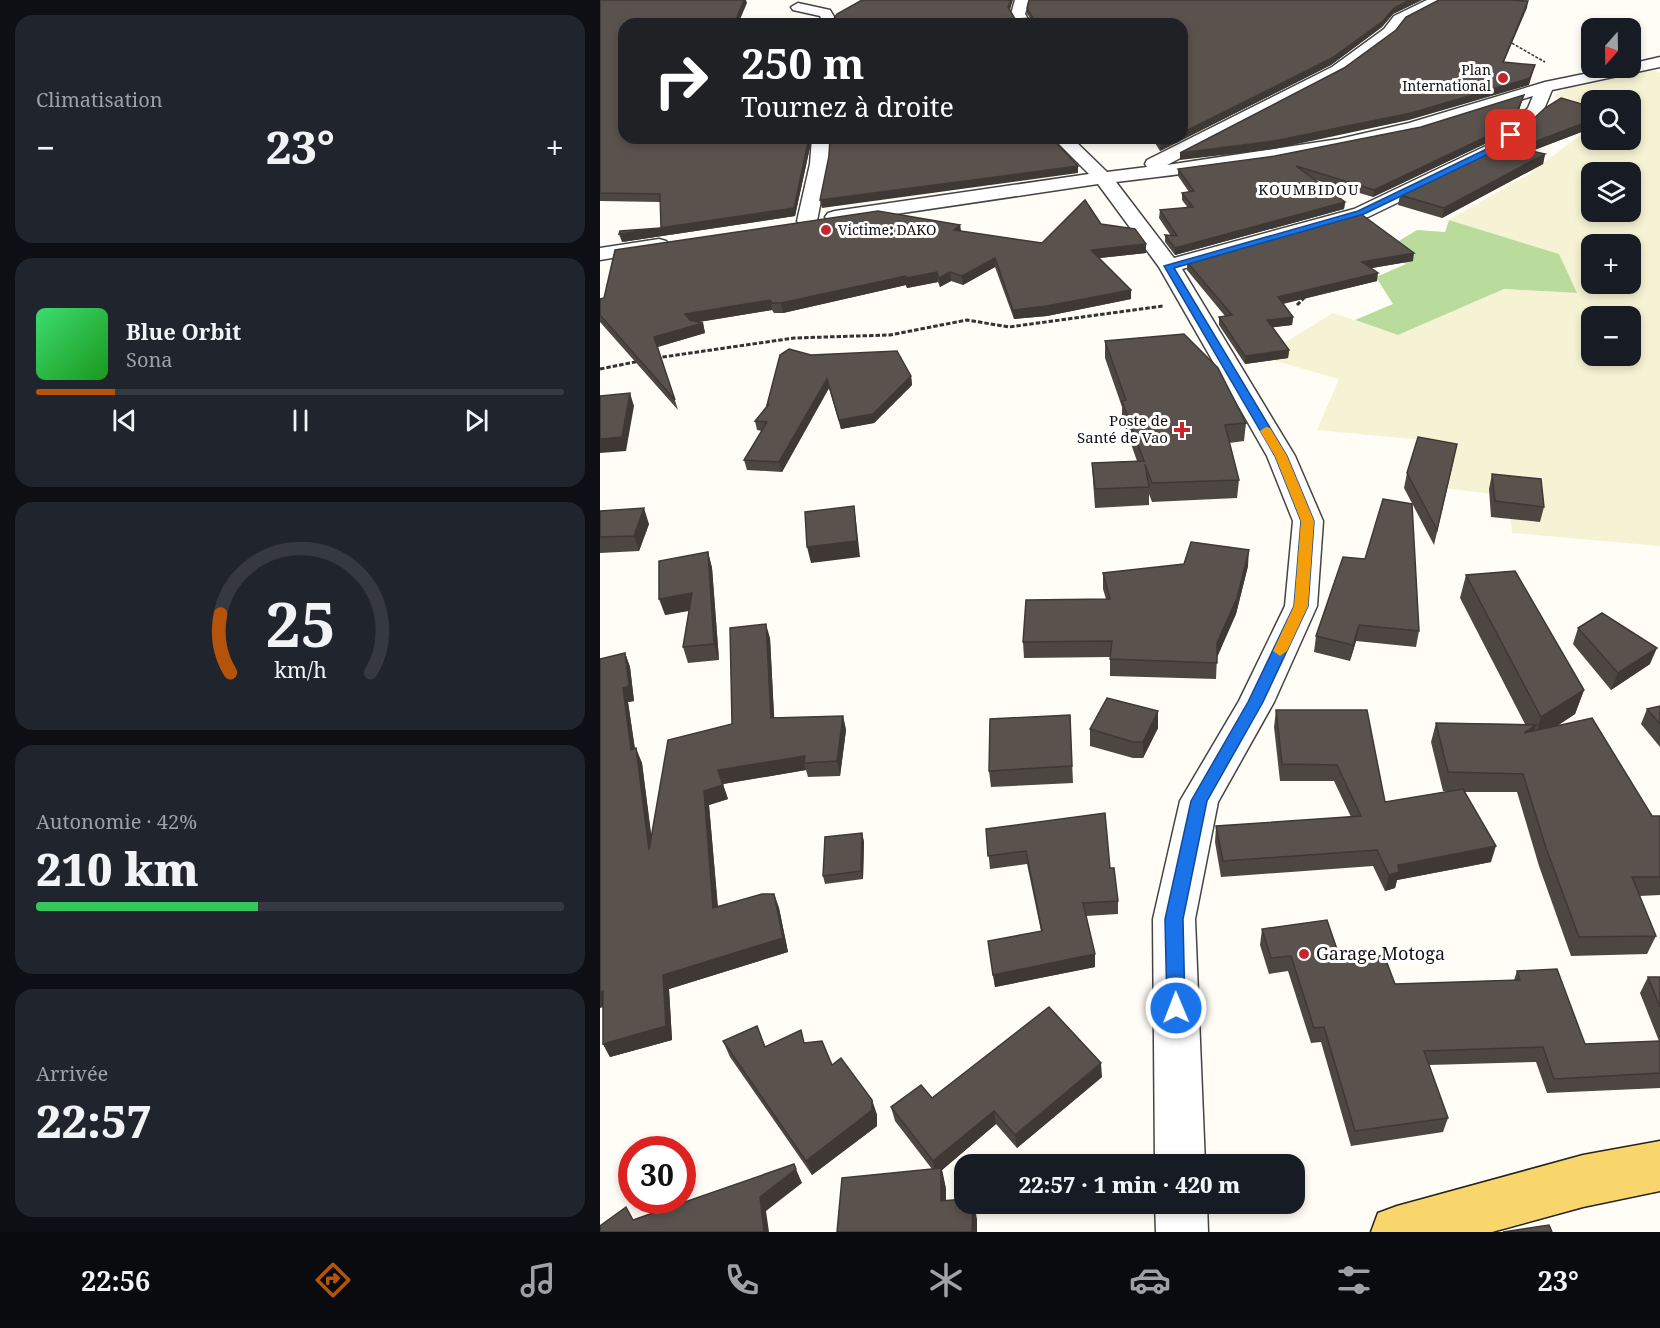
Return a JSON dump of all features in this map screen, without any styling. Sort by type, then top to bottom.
[{"type":"main road","points":[[1397,1232],[1583,1181],[1660,1167]]},
{"type":"street","points":[[1020,18],[1018,14],[1022,0]]},
{"type":"street","points":[[1116,176],[1192,146],[1337,70],[1389,32],[1399,20],[1438,0]]},
{"type":"street","points":[[798,7],[825,13],[828,18]]},
{"type":"street","points":[[787,225],[1116,176],[1212,165],[1339,144],[1413,127],[1545,87],[1660,62]]},
{"type":"street","points":[[1169,266],[1361,213],[1498,147],[1536,110],[1545,87]]},
{"type":"street","points":[[807,222],[819,164],[821,144]]},
{"type":"street","points":[[1071,144],[1116,176],[1281,456],[1308,521],[1301,606],[1256,702],[1199,801],[1174,919],[1180,1154]]},
{"type":"street","points":[[600,254],[680,242]]},
{"type":"street","points":[[1181,1214],[1182,1232]]},
{"type":"path","points":[[1501,39],[1523,46],[1528,53],[1576,81]]},
{"type":"path","points":[[1297,305],[1309,293]]},
{"type":"path","points":[[652,359],[795,338],[890,335],[967,320],[1010,327],[1190,302]]},
{"type":"path","points":[[600,369],[642,361]]},
{"type":"shaded area","points":[[1654,70],[1660,73],[1660,546],[1512,533],[1508,496],[1444,488],[1445,442],[1317,430],[1339,379],[1261,357],[1333,313],[1398,335],[1504,289],[1576,293],[1559,254],[1449,220],[1529,174],[1581,135],[1581,150],[1641,150],[1641,90],[1581,90],[1581,120],[1573,107],[1554,96],[1570,86],[1596,82],[1605,78],[1641,78],[1641,72]]},
{"type":"green space","points":[[1449,220],[1559,254],[1577,293],[1504,289],[1398,335],[1355,320],[1393,304],[1376,277],[1406,264],[1389,247],[1417,230],[1445,232]]},
{"type":"building","points":[[600,0],[744,0],[736,18],[618,18],[618,144],[808,144],[794,208],[661,228],[660,194],[600,193]]},
{"type":"building","points":[[862,0],[1011,0],[1008,7],[1014,18],[834,18],[837,14]]},
{"type":"building","points":[[1029,0],[1410,0],[1394,8],[1383,21],[1332,58],[1188,130],[1188,18],[1033,18],[1027,8]]},
{"type":"building","points":[[1439,0],[1528,1],[1503,62],[1535,65],[1530,78],[1411,113],[1274,141],[1180,153],[1344,68],[1396,30],[1406,17]]},
{"type":"building","points":[[1524,95],[1518,109],[1492,134],[1374,190],[1296,166],[1345,202],[1175,248],[1165,235],[1177,236],[1160,210],[1193,207],[1182,193],[1194,191],[1178,169],[1275,156],[1421,127]]},
{"type":"building","points":[[1561,98],[1581,104],[1581,124],[1518,148],[1545,154],[1444,208],[1400,195],[1507,144],[1545,108]]},
{"type":"building","points":[[830,144],[1058,144],[1078,166],[820,200]]},
{"type":"building","points":[[1085,200],[1101,224],[1135,229],[1146,244],[1091,250],[1131,290],[1013,310],[995,258],[962,276],[950,272],[939,278],[937,272],[906,278],[906,276],[781,303],[772,303],[770,300],[685,314],[690,320],[703,323],[654,337],[675,400],[600,315],[600,299],[604,298],[615,250],[878,211],[960,225],[954,230],[1042,243]]},
{"type":"building","points":[[1361,214],[1414,253],[1362,262],[1378,273],[1278,297],[1293,317],[1267,320],[1289,350],[1245,356],[1219,317],[1232,315],[1187,262]]},
{"type":"building","points":[[658,228],[619,234],[620,231]]},
{"type":"building","points":[[1184,334],[1218,368],[1246,423],[1225,425],[1239,480],[1152,483],[1145,464],[1149,487],[1095,489],[1092,463],[1144,461],[1122,401],[1126,400],[1105,341]]},
{"type":"building","points":[[789,349],[811,355],[897,351],[911,376],[873,414],[839,420],[827,379],[779,462],[744,460],[767,422],[755,421],[769,404],[767,405],[780,355]]},
{"type":"building","points":[[630,393],[622,437],[600,439],[600,396]]},
{"type":"building","points":[[1418,437],[1457,444],[1437,530],[1407,473]]},
{"type":"building","points":[[1492,474],[1541,479],[1544,507],[1495,501]]},
{"type":"building","points":[[1383,499],[1412,504],[1419,631],[1359,625],[1353,645],[1316,636],[1343,557],[1365,559]]},
{"type":"building","points":[[854,506],[857,541],[807,547],[805,512]]},
{"type":"building","points":[[644,508],[634,536],[600,537],[600,511]]},
{"type":"building","points":[[1191,542],[1249,550],[1237,598],[1217,643],[1217,663],[1110,659],[1112,641],[1023,642],[1026,600],[1110,599],[1103,573],[1184,564]]},
{"type":"building","points":[[708,552],[714,644],[683,647],[692,593],[659,599],[659,561]]},
{"type":"building","points":[[1515,571],[1584,690],[1541,717],[1466,575]]},
{"type":"building","points":[[1602,613],[1657,648],[1618,673],[1578,628]]},
{"type":"building","points":[[766,624],[771,718],[843,716],[837,761],[804,763],[805,756],[718,770],[723,785],[704,791],[713,908],[762,894],[774,894],[783,938],[663,975],[666,1026],[603,1044],[603,991],[600,992],[600,659],[625,653],[629,686],[623,688],[631,750],[636,748],[649,850],[668,740],[732,724],[730,628]]},
{"type":"building","points":[[1107,698],[1158,711],[1143,742],[1133,742],[1090,729]]},
{"type":"building","points":[[1660,706],[1660,724],[1647,709]]},
{"type":"building","points":[[1276,710],[1367,710],[1385,802],[1463,789],[1496,846],[1398,865],[1399,872],[1389,875],[1377,850],[1223,861],[1216,826],[1361,816],[1337,765],[1282,764]]},
{"type":"building","points":[[1070,715],[1072,766],[989,771],[990,719]]},
{"type":"building","points":[[1592,718],[1652,816],[1660,816],[1660,877],[1632,877],[1656,936],[1579,937],[1546,848],[1523,774],[1448,772],[1436,723],[1536,725],[1524,733]]},
{"type":"building","points":[[1105,813],[1110,868],[1114,868],[1118,901],[1083,903],[1095,954],[993,975],[988,941],[1042,931],[1026,851],[988,856],[986,829]]},
{"type":"building","points":[[862,833],[861,871],[823,876],[825,837]]},
{"type":"building","points":[[1327,920],[1341,961],[1384,955],[1395,984],[1520,980],[1517,971],[1557,969],[1585,1044],[1660,1041],[1660,1073],[1554,1079],[1543,1047],[1424,1051],[1448,1118],[1355,1131],[1324,1027],[1314,1028],[1291,956],[1271,958],[1262,929]]},
{"type":"building","points":[[1648,977],[1660,977],[1660,1007]]},
{"type":"building","points":[[1049,1007],[1101,1063],[1015,1135],[994,1111],[933,1161],[891,1107],[921,1085],[932,1098]]},
{"type":"building","points":[[757,1026],[765,1047],[801,1030],[804,1043],[822,1041],[832,1065],[841,1058],[872,1100],[872,1110],[806,1161],[723,1041]]},
{"type":"building","points":[[794,1164],[796,1169],[760,1197],[764,1232],[600,1232],[600,1226],[618,1213],[630,1214],[633,1220],[650,1214],[696,1214],[696,1198]]},
{"type":"building","points":[[941,1168],[941,1201],[954,1200],[954,1214],[973,1214],[972,1232],[837,1232],[842,1178]]},
{"type":"building","points":[[1549,1225],[1552,1232],[1503,1232]]},
{"type":"slow traffic","points":[[1266,431],[1281,456],[1308,521],[1301,606],[1280,651]]},
{"type":"place","name":"Plan International","points":[[1503,78]]},
{"type":"place","name":"Victime: DAKO","points":[[826,230]]},
{"type":"place","name":"Poste de Santé de Vao","points":[[1182,430]]},
{"type":"place","name":"Garage Motoga","points":[[1304,954]]},
{"type":"district","name":"KOUMBIDOU","points":[[1309,190]]},
{"type":"route","points":[[1176,1008],[1174,919],[1199,801],[1256,702],[1301,606],[1308,521],[1281,456],[1169,266],[1361,213],[1498,147],[1511,135]]}]
